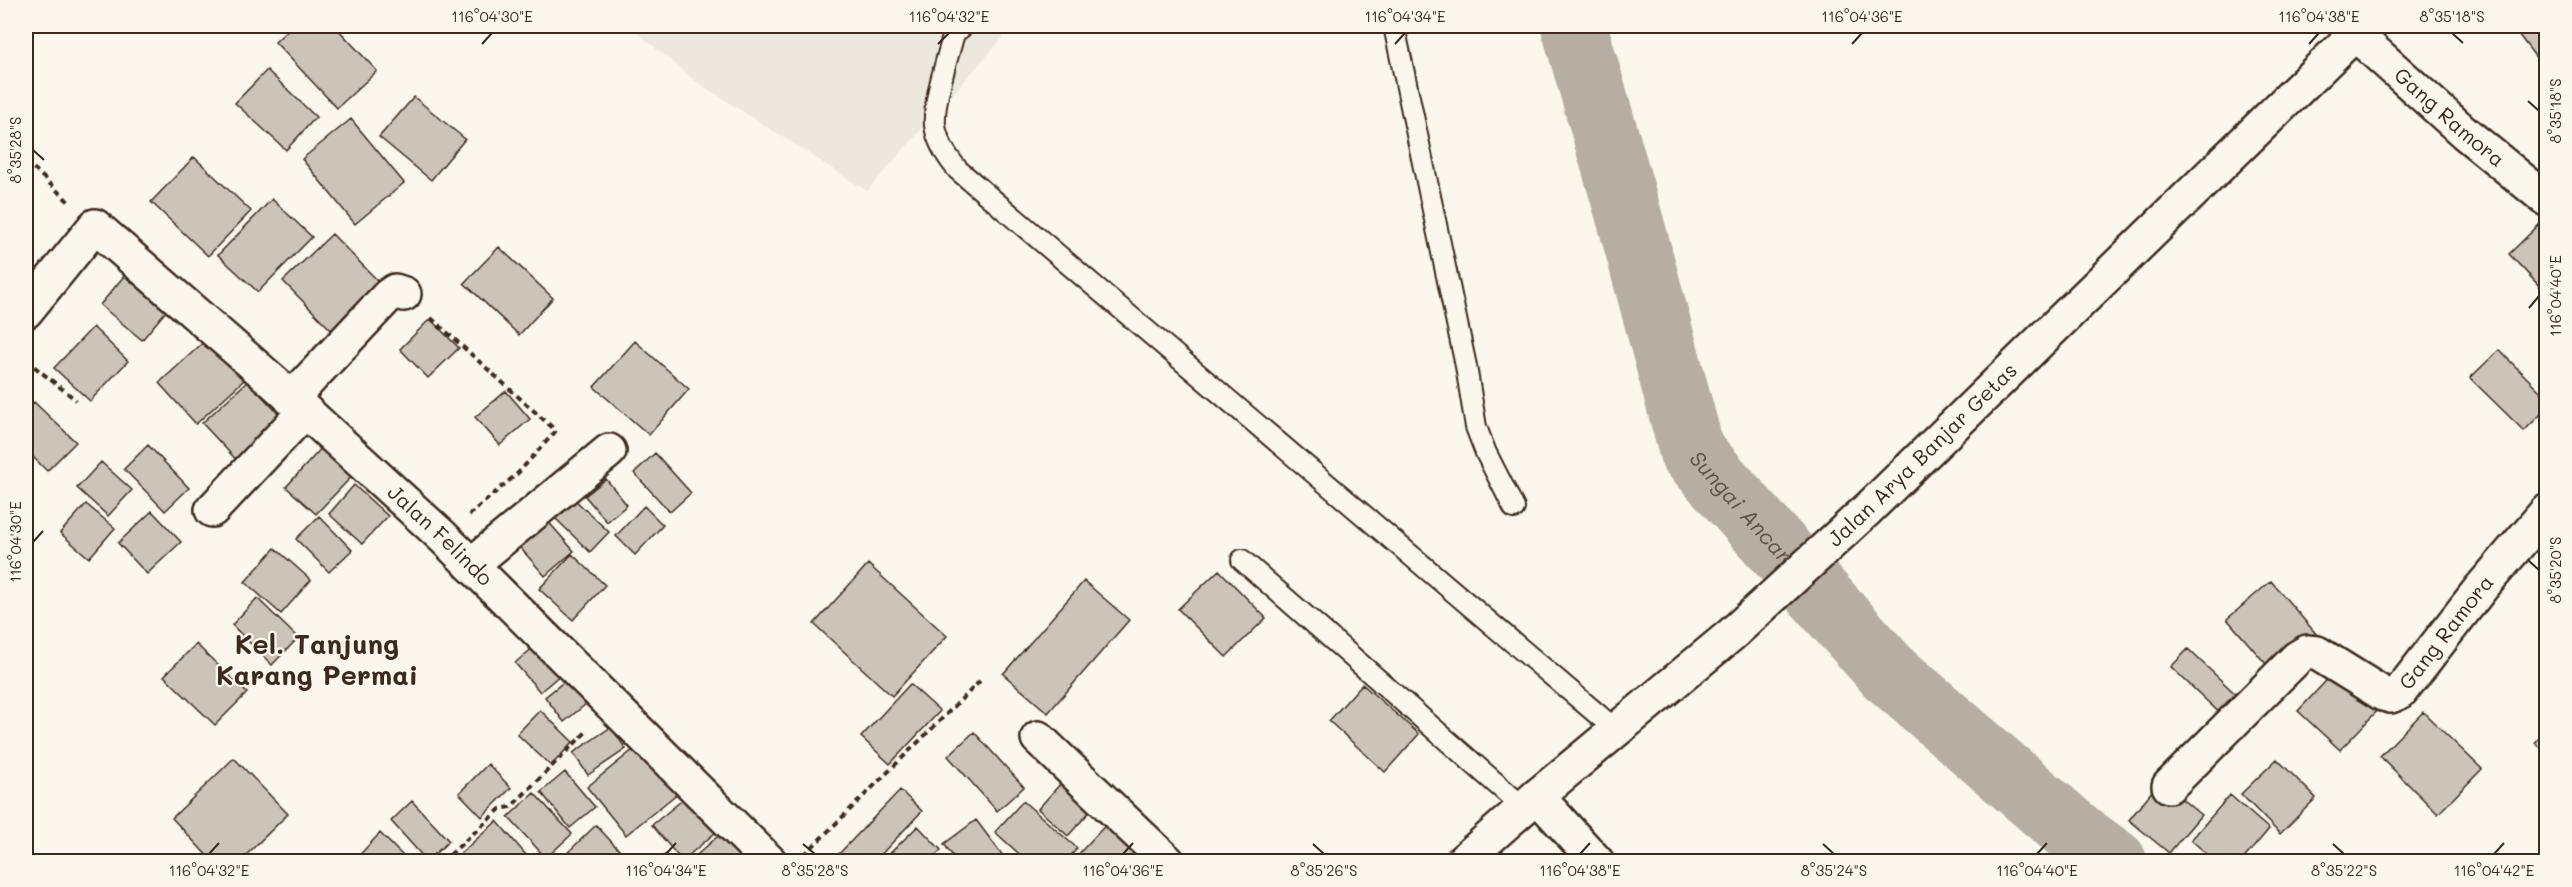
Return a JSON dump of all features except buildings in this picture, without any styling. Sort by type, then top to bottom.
[{"type":"main road","name":"Jalan Arya Banjar Getas","points":[[1462,861],[1732,634],[1868,509],[2359,30]]},
{"type":"main road","name":"Gang Ramora","points":[[2359,30],[2465,134],[2547,199]]},
{"type":"main road","points":[[26,311],[95,226]]},
{"type":"main road","name":"Jalan Felindo","points":[[95,226],[298,405],[443,537],[770,861]]},
{"type":"main road","points":[[212,510],[388,296],[395,291],[404,294]]},
{"type":"main road","points":[[471,565],[609,451]]},
{"type":"main road","name":"Gang Ramora","points":[[2169,786],[2297,658],[2307,652],[2317,653],[2383,694],[2391,696],[2400,692],[2481,588],[2547,512]]},
{"type":"main road","points":[[1038,738],[1168,861]]},
{"type":"main road","points":[[1531,802],[1597,861]]},
{"type":"lane","points":[[1395,26],[1466,366],[1476,428],[1514,508]]},
{"type":"lane","points":[[954,28],[936,109],[935,125],[940,144],[958,170],[1616,730]]},
{"type":"lane","points":[[1242,560],[1531,802]]},
{"type":"path","points":[[26,161],[95,226]]},
{"type":"path","points":[[404,294],[555,432],[518,473],[443,537]]},
{"type":"path","points":[[26,360],[76,400]]},
{"type":"path","points":[[796,861],[980,681]]},
{"type":"path","points":[[442,861],[500,809],[512,807],[614,705]]},
{"type":"shaded area","points":[[629,26],[1013,26],[867,191],[694,80]]},
{"type":"waterway","name":"Sungai Ancar","points":[[1574,26],[1631,223],[1692,452],[1888,672],[2078,836],[2114,862]]},
{"type":"district","name":"Kel. Tanjung Karang Permai","points":[[317,660]]}]
